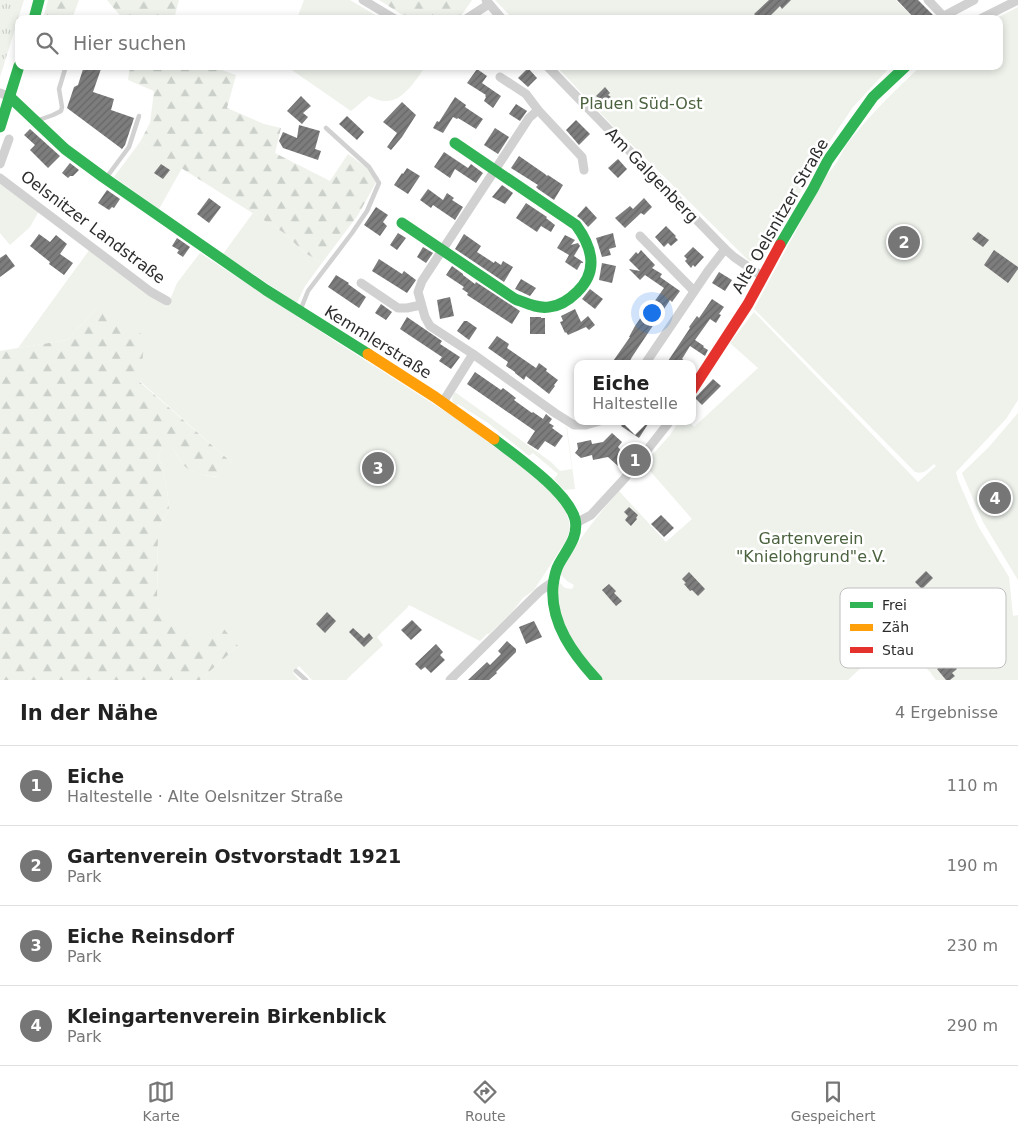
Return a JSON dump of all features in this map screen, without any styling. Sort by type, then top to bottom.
[{"type":"street","points":[[35,15],[39,0]]},
{"type":"street","points":[[363,0],[388,15]]},
{"type":"street","points":[[928,0],[943,15]]},
{"type":"street","points":[[948,15],[974,0]]},
{"type":"street","points":[[988,15],[1018,0]]},
{"type":"street","points":[[471,15],[487,2],[498,15]]},
{"type":"street","points":[[0,128],[5,95],[17,70]]},
{"type":"street","name":"Am Galgenberg","points":[[551,70],[725,249],[763,277]]},
{"type":"street","name":"Alte Oelsnitzer Straße","points":[[696,384],[736,324],[828,160],[874,98],[902,70]]},
{"type":"street","points":[[500,77],[526,94],[538,110],[582,156],[584,170]]},
{"type":"street","name":"Kemmlerstraße","points":[[5,95],[64,148],[105,179],[299,312],[443,402],[489,434],[549,484],[571,509],[576,523]]},
{"type":"street","points":[[538,110],[529,118],[422,281],[418,292],[425,317],[430,326],[574,425]]},
{"type":"street","name":"Oelsnitzer Landstraße","points":[[0,164],[9,139]]},
{"type":"street","points":[[402,222],[515,298],[530,305],[550,307],[568,300],[578,292],[586,281],[590,271],[591,258],[589,246],[584,234],[576,224],[455,143]]},
{"type":"street","name":"Oelsnitzer Landstraße","points":[[0,178],[151,292],[167,301]]},
{"type":"street","points":[[640,236],[694,291]]},
{"type":"street","points":[[648,360],[725,249]]},
{"type":"street","points":[[361,283],[398,308],[421,305]]},
{"type":"street","points":[[443,402],[473,354]]},
{"type":"street","points":[[597,680],[570,648],[561,632],[556,619],[552,593],[554,575],[574,537],[576,523],[591,514],[625,478],[667,425]]},
{"type":"street","points":[[450,680],[540,591],[554,581]]},
{"type":"lane","points":[[35,121],[60,111],[62,107],[59,89],[65,70]]},
{"type":"lane","points":[[105,179],[130,147],[139,116]]},
{"type":"lane","points":[[299,312],[308,291],[352,233],[379,183],[369,167],[326,128]]},
{"type":"lane","points":[[296,670],[306,680]]},
{"type":"green space","points":[[0,0],[24,0],[19,15],[15,15],[15,29],[0,77]]},
{"type":"green space","points":[[48,0],[79,0],[73,15],[44,15]]},
{"type":"green space","points":[[107,0],[179,0],[175,15],[120,15]]},
{"type":"green space","points":[[304,0],[350,0],[375,15],[298,15]]},
{"type":"green space","points":[[379,0],[472,0],[462,15],[403,15]]},
{"type":"green space","points":[[495,0],[896,0],[910,15],[509,15]]},
{"type":"green space","name":"Gartenverein \"Knielohgrund\"e.V.","points":[[1018,7],[1018,400],[1006,419],[956,472],[978,526],[1009,577],[1013,616],[1018,615],[1018,680],[936,680],[926,668],[1006,668],[1006,588],[840,588],[840,668],[861,668],[848,680],[602,680],[573,647],[559,613],[558,581],[565,588],[572,589],[574,585],[560,574],[572,551],[619,491],[666,542],[692,519],[644,464],[676,425],[692,425],[694,427],[758,368],[730,343],[754,312],[918,482],[936,466],[934,464],[928,470],[915,472],[754,309],[826,175],[834,167],[847,144],[858,130],[917,70],[1003,70],[1003,15]]},
{"type":"green space","points":[[129,70],[222,70],[236,75],[227,108],[264,124],[281,128],[275,153],[330,181],[348,154],[379,177],[358,215],[322,263],[305,253],[284,233],[140,142],[150,123],[154,91],[128,80]]},
{"type":"green space","points":[[292,70],[423,70],[408,89],[397,98],[391,101],[382,101],[369,96],[351,111]]},
{"type":"green space","name":"Plauen Süd-Ost","points":[[560,70],[887,70],[853,107],[822,153],[762,261],[749,261],[612,125]]},
{"type":"green space","points":[[140,142],[182,168],[159,209],[114,177]]},
{"type":"green space","points":[[0,183],[39,211],[30,227],[10,245],[0,233]]},
{"type":"green space","points":[[253,213],[284,233],[305,253],[322,263],[305,286],[297,303],[223,254]]},
{"type":"green space","points":[[90,249],[167,307],[177,283],[200,253],[482,435],[528,471],[554,496],[565,510],[569,521],[570,529],[566,541],[534,590],[523,598],[512,612],[480,641],[409,605],[377,637],[383,645],[347,680],[312,680],[299,666],[293,673],[299,680],[200,680],[238,646],[193,644],[157,607],[158,530],[169,509],[163,469],[158,457],[161,449],[166,446],[173,448],[185,467],[202,475],[218,477],[233,465],[140,381],[97,308],[67,340],[18,348]]},
{"type":"green space","points":[[97,308],[145,336],[140,382],[234,465],[219,477],[191,471],[181,463],[173,448],[166,447],[161,449],[158,457],[163,469],[169,509],[158,530],[157,607],[193,643],[219,623],[238,646],[200,680],[0,680],[0,351],[67,340]]},
{"type":"green space","points":[[455,392],[551,462],[560,471],[572,469],[566,425],[575,489],[564,490],[554,479],[558,474],[533,453],[529,456],[488,423],[458,404],[456,406],[452,399]]},
{"type":"green space","points":[[1018,413],[1018,580],[983,522],[962,473],[988,448]]},
{"type":"building","points":[[769,0],[791,0],[782,9],[780,6],[771,15],[754,14]]},
{"type":"building","points":[[897,0],[918,0],[933,15],[911,15]]},
{"type":"building","points":[[83,70],[101,70],[93,92],[114,99],[111,110],[134,118],[122,149],[67,108],[74,87],[78,85]]},
{"type":"building","points":[[476,70],[478,70],[487,76],[482,83],[501,96],[493,108],[484,101],[486,95],[467,83]]},
{"type":"building","points":[[526,70],[530,70],[537,78],[528,87],[518,78]]},
{"type":"building","points":[[605,87],[610,93],[608,95],[611,97],[605,104],[596,96]]},
{"type":"building","points":[[301,96],[311,106],[303,113],[308,117],[302,124],[287,111]]},
{"type":"building","points":[[455,97],[466,105],[465,107],[483,119],[476,129],[453,117],[443,133],[433,128]]},
{"type":"building","points":[[402,102],[416,115],[391,150],[387,147],[397,133],[383,122]]},
{"type":"building","points":[[516,104],[527,111],[520,121],[509,114]]},
{"type":"building","points":[[347,116],[364,132],[357,140],[339,124]]},
{"type":"building","points":[[576,120],[590,134],[579,145],[566,130]]},
{"type":"building","points":[[299,125],[320,131],[315,149],[321,151],[318,160],[283,148],[279,141],[283,132],[297,138]]},
{"type":"building","points":[[495,128],[509,137],[498,154],[484,145]]},
{"type":"building","points":[[30,129],[60,156],[48,168],[30,150],[35,145],[24,135]]},
{"type":"building","points":[[444,152],[468,168],[471,164],[483,173],[476,183],[455,169],[450,178],[434,167]]},
{"type":"building","points":[[519,156],[563,185],[554,200],[538,189],[536,187],[538,185],[511,168]]},
{"type":"building","points":[[618,159],[627,169],[618,178],[608,168]]},
{"type":"building","points":[[70,163],[79,170],[68,178],[62,173]]},
{"type":"building","points":[[161,164],[170,170],[163,179],[154,173]]},
{"type":"building","points":[[407,168],[420,176],[408,194],[394,185]]},
{"type":"building","points":[[502,185],[513,193],[505,204],[492,197]]},
{"type":"building","points":[[428,189],[443,200],[447,193],[454,198],[452,200],[463,207],[455,220],[433,205],[431,208],[420,200]]},
{"type":"building","points":[[107,190],[120,199],[114,208],[112,207],[109,210],[98,203]]},
{"type":"building","points":[[209,198],[221,207],[209,223],[197,214]]},
{"type":"building","points":[[644,198],[652,207],[644,215],[641,213],[625,228],[615,218],[630,206],[633,209]]},
{"type":"building","points":[[526,203],[547,217],[555,225],[551,232],[541,226],[537,232],[516,218]]},
{"type":"building","points":[[586,206],[597,218],[588,227],[577,216]]},
{"type":"building","points":[[376,207],[388,215],[383,222],[387,226],[380,236],[364,225]]},
{"type":"building","points":[[666,226],[678,240],[671,246],[668,243],[664,247],[655,237]]},
{"type":"building","points":[[978,232],[989,240],[983,247],[972,239]]},
{"type":"building","points":[[398,233],[406,238],[397,250],[390,245]]},
{"type":"building","points":[[613,233],[616,247],[609,249],[611,255],[602,257],[596,238]]},
{"type":"building","points":[[39,234],[50,242],[56,235],[67,244],[60,254],[73,263],[64,275],[30,246]]},
{"type":"building","points":[[464,234],[481,246],[477,252],[494,263],[495,261],[501,265],[503,261],[513,267],[504,282],[455,249]]},
{"type":"building","points":[[565,235],[575,240],[571,245],[578,243],[580,246],[574,256],[583,263],[581,263],[577,270],[565,262],[569,255],[557,248]]},
{"type":"building","points":[[177,238],[190,247],[183,257],[177,253],[179,250],[172,246]]},
{"type":"building","points":[[423,247],[433,253],[426,263],[417,257]]},
{"type":"building","points":[[693,247],[704,257],[695,267],[693,265],[691,268],[685,261],[687,259],[684,256]]},
{"type":"building","points":[[641,250],[655,265],[652,268],[662,274],[660,277],[680,291],[672,302],[670,300],[630,360],[614,360],[650,304],[652,305],[664,288],[645,275],[640,280],[629,269],[640,271],[629,260],[636,252],[638,254]]},
{"type":"building","points":[[994,250],[1018,267],[1008,283],[984,265]]},
{"type":"building","points":[[6,254],[15,266],[0,277],[0,258]]},
{"type":"building","points":[[379,259],[402,274],[404,271],[416,280],[407,293],[372,271]]},
{"type":"building","points":[[602,263],[616,266],[612,283],[599,280]]},
{"type":"building","points":[[452,266],[475,284],[476,282],[520,311],[512,324],[467,295],[468,293],[462,289],[464,287],[446,275]]},
{"type":"building","points":[[719,272],[732,280],[725,291],[712,283]]},
{"type":"building","points":[[336,275],[366,297],[359,308],[328,287]]},
{"type":"building","points":[[521,279],[536,288],[530,296],[515,289]]},
{"type":"building","points":[[590,289],[603,299],[595,309],[582,299]]},
{"type":"building","points":[[450,297],[454,316],[440,319],[437,300]]},
{"type":"building","points":[[712,299],[724,307],[716,323],[710,319],[695,340],[708,350],[705,356],[690,346],[682,359],[683,360],[669,360],[689,327],[697,316],[699,318]]},
{"type":"building","points":[[381,304],[392,312],[386,320],[375,313]]},
{"type":"building","points":[[575,309],[581,322],[588,316],[595,325],[589,330],[586,327],[568,335],[565,333],[560,322],[563,321],[561,316]]},
{"type":"building","points":[[407,317],[442,341],[440,344],[460,357],[451,369],[439,361],[442,357],[400,329]]},
{"type":"building","points":[[530,317],[545,318],[545,334],[530,334]]},
{"type":"building","points":[[464,321],[477,328],[469,340],[457,331]]},
{"type":"building","points":[[497,336],[509,344],[507,348],[536,368],[539,363],[558,380],[549,394],[526,376],[524,380],[506,366],[508,362],[488,348]]},
{"type":"building","points":[[475,372],[501,390],[503,388],[516,398],[514,400],[532,413],[543,419],[546,414],[552,419],[549,423],[554,426],[552,428],[563,436],[555,447],[545,441],[538,450],[527,443],[535,431],[467,384]]},
{"type":"building","points":[[713,379],[721,386],[702,405],[696,397]]},
{"type":"building","points":[[622,425],[647,425],[639,438]]},
{"type":"building","points":[[612,433],[622,442],[618,447],[627,457],[618,466],[608,457],[593,460],[592,455],[581,458],[575,453],[578,449],[577,443],[591,440],[592,444],[603,442]]},
{"type":"building","points":[[629,507],[638,515],[631,526],[625,520],[628,516],[624,512]]},
{"type":"building","points":[[661,515],[674,528],[664,537],[651,524]]},
{"type":"building","points":[[926,571],[933,578],[923,588],[915,582]]},
{"type":"building","points":[[689,572],[705,589],[698,596],[692,590],[690,591],[682,579]]},
{"type":"building","points":[[609,584],[622,601],[616,606],[602,590]]},
{"type":"building","points":[[327,612],[336,621],[325,633],[316,624]]},
{"type":"building","points":[[412,620],[422,630],[411,640],[401,630]]},
{"type":"building","points":[[534,621],[542,637],[526,644],[519,627]]},
{"type":"building","points":[[353,628],[364,638],[369,633],[373,638],[364,647],[349,632]]},
{"type":"building","points":[[507,641],[516,649],[516,652],[497,673],[489,680],[468,680],[487,662],[490,665],[501,654],[498,651]]},
{"type":"building","points":[[436,644],[443,652],[440,655],[445,660],[431,673],[425,667],[421,670],[415,664]]},
{"type":"building","points":[[937,669],[957,669],[952,673],[955,676],[950,680],[946,680]]},
{"type":"traffic: fast","points":[[35,15],[39,0]]},
{"type":"traffic: fast","points":[[0,127],[18,70]]},
{"type":"traffic: fast","points":[[780,245],[828,160],[873,97],[902,70]]},
{"type":"traffic: fast","points":[[10,97],[65,149],[103,177],[266,290],[368,354]]},
{"type":"traffic: fast","points":[[402,223],[515,299],[528,304],[545,307],[557,305],[571,297],[584,284],[591,267],[591,259],[586,242],[576,225],[455,143]]},
{"type":"traffic: fast","points":[[494,439],[552,486],[570,508],[575,519],[574,537],[556,572],[553,600],[555,613],[565,637],[580,660],[597,680]]},
{"type":"traffic: slow","points":[[368,354],[435,397],[494,439]]},
{"type":"traffic: jam","points":[[696,384],[748,304],[780,245]]},
{"type":"place","name":"Gartenverein Ostvorstadt 1921","points":[[904,242]]},
{"type":"place","name":"Eiche","points":[[635,460]]},
{"type":"place","name":"Eiche Reinsdorf","points":[[378,468]]},
{"type":"place","name":"Kleingartenverein Birkenblick","points":[[995,498]]}]
